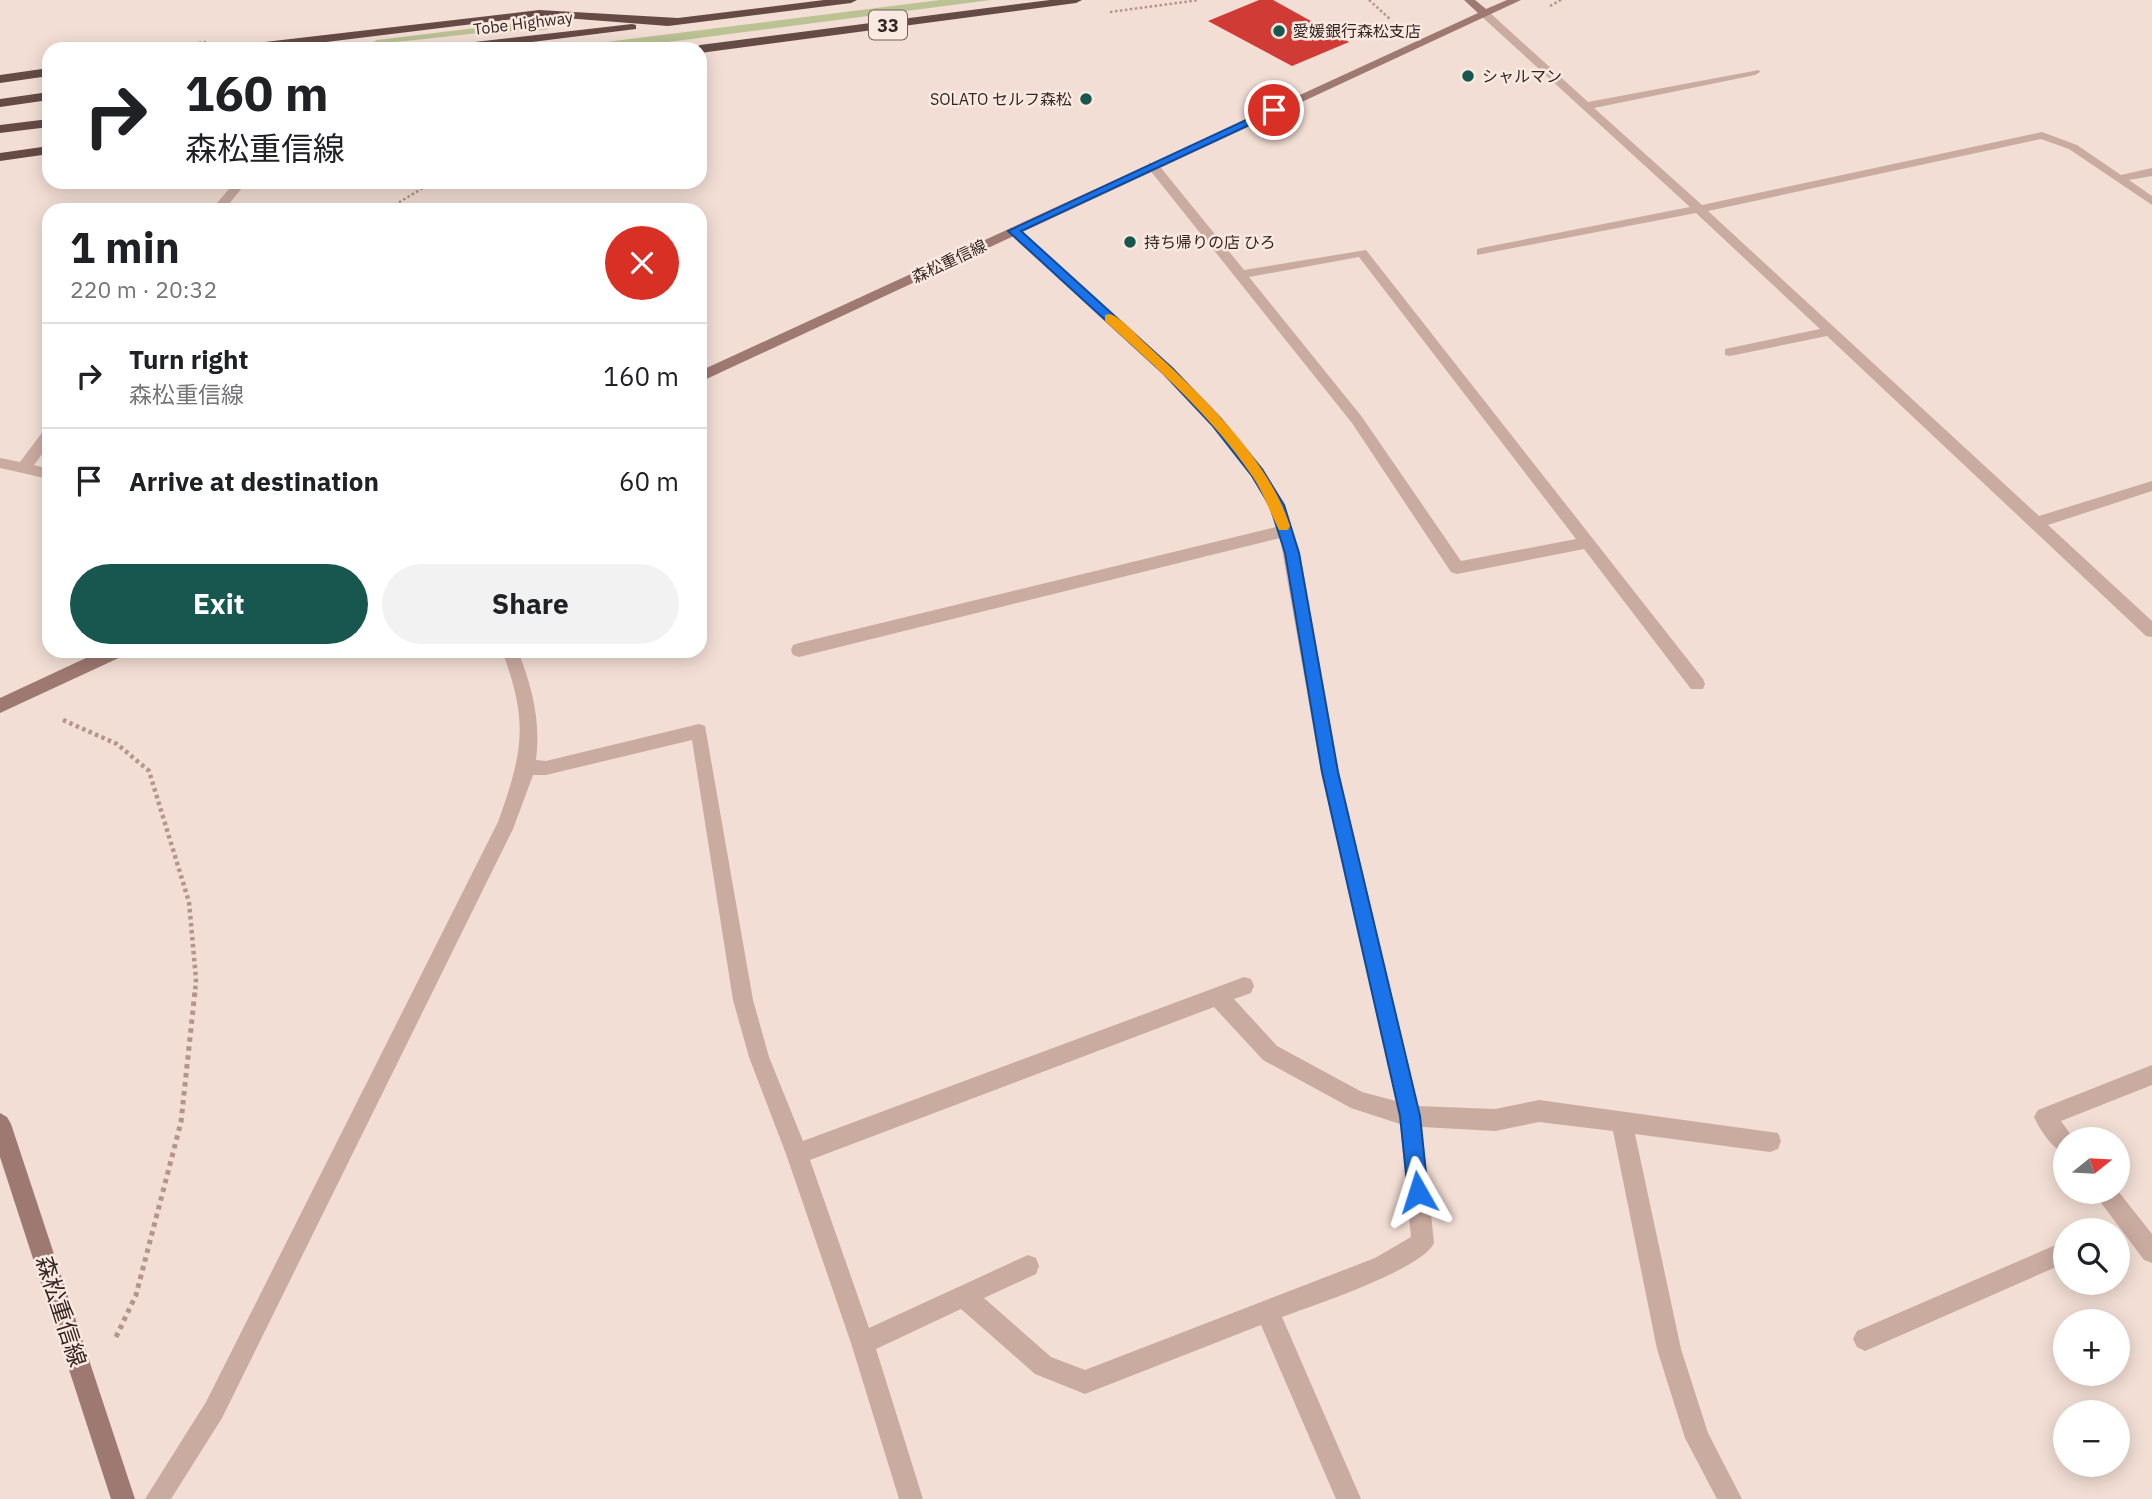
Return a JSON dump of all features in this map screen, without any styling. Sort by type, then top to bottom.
[{"type":"highway","name":"Tobe Highway","points":[[508,42],[851,0]]},
{"type":"highway","name":"33","points":[[707,48],[1076,0]]},
{"type":"highway","points":[[298,42],[539,13],[681,22]]},
{"type":"highway","points":[[0,79],[42,73]]},
{"type":"highway","points":[[0,103],[42,97]]},
{"type":"highway","points":[[0,129],[42,124]]},
{"type":"highway","points":[[0,157],[42,151]]},
{"type":"main road","points":[[1469,0],[1485,14]]},
{"type":"main road","name":"森松重信線","points":[[707,374],[1516,0]]},
{"type":"main road","points":[[4,704],[102,658]]},
{"type":"main road","name":"森松重信線","points":[[0,1124],[123,1499]]},
{"type":"street","points":[[1485,14],[1699,209],[2152,631]]},
{"type":"street","points":[[1585,106],[1755,72]]},
{"type":"street","points":[[1481,252],[1699,209],[2042,135],[2073,147],[2152,201]]},
{"type":"street","points":[[1153,166],[1357,421],[1457,568],[1586,543]]},
{"type":"street","points":[[2119,179],[2152,172]]},
{"type":"street","points":[[223,203],[235,189]]},
{"type":"street","points":[[964,1296],[1043,1366],[1085,1382],[1382,1267],[1423,1243],[1410,1116],[1330,772],[1292,553],[1277,505],[1257,473],[1217,422],[1167,370],[1014,231]]},
{"type":"street","points":[[1240,275],[1362,253],[1697,684]]},
{"type":"street","points":[[1730,352],[1830,331]]},
{"type":"street","points":[[24,468],[42,444]]},
{"type":"street","points":[[0,463],[42,472]]},
{"type":"street","points":[[2036,523],[2152,486]]},
{"type":"street","points":[[799,650],[1285,531]]},
{"type":"street","points":[[157,1499],[220,1398],[507,823],[526,767],[530,724],[520,676],[513,658]]},
{"type":"street","points":[[526,767],[546,768],[699,731],[743,1000],[759,1057],[797,1154],[863,1343],[911,1499]]},
{"type":"street","points":[[797,1154],[1244,986]]},
{"type":"street","points":[[1217,996],[1270,1053],[1358,1101],[1410,1116],[1495,1120],[1539,1111],[1770,1141]]},
{"type":"street","points":[[2053,1127],[2045,1117],[2152,1075]]},
{"type":"street","points":[[1622,1122],[1669,1349],[1697,1438],[1730,1499]]},
{"type":"street","points":[[2130,1234],[2152,1252]]},
{"type":"street","points":[[1865,1339],[2053,1257]]},
{"type":"street","points":[[863,1343],[1028,1266]]},
{"type":"street","points":[[1267,1311],[1349,1499]]},
{"type":"path","points":[[1369,0],[1393,21]]},
{"type":"path","points":[[398,203],[421,189]]},
{"type":"path","points":[[4,704],[80,726],[117,744],[149,771],[189,902],[195,979],[181,1122],[136,1295],[89,1395]]},
{"type":"green space","points":[[940,0],[991,0],[668,42],[606,42]]},
{"type":"green space","points":[[524,22],[553,24],[545,30],[373,42]]},
{"type":"building","name":"愛媛銀行森松支店","points":[[1259,0],[1273,0],[1349,42],[1292,66],[1208,21]]},
{"type":"slow traffic","points":[[1110,318],[1167,370],[1217,422],[1257,473],[1277,505],[1283,526]]},
{"type":"place","name":"愛媛銀行森松支店","points":[[1279,31]]},
{"type":"place","name":"シャルマン","points":[[1468,76]]},
{"type":"place","name":"SOLATO セルフ森松","points":[[1086,99]]},
{"type":"place","name":"持ち帰りの店 ひろ","points":[[1130,242]]},
{"type":"route","points":[[1274,110],[1014,231],[1167,370],[1217,422],[1257,473],[1277,505],[1292,553],[1330,772],[1410,1116],[1418,1192]]}]
